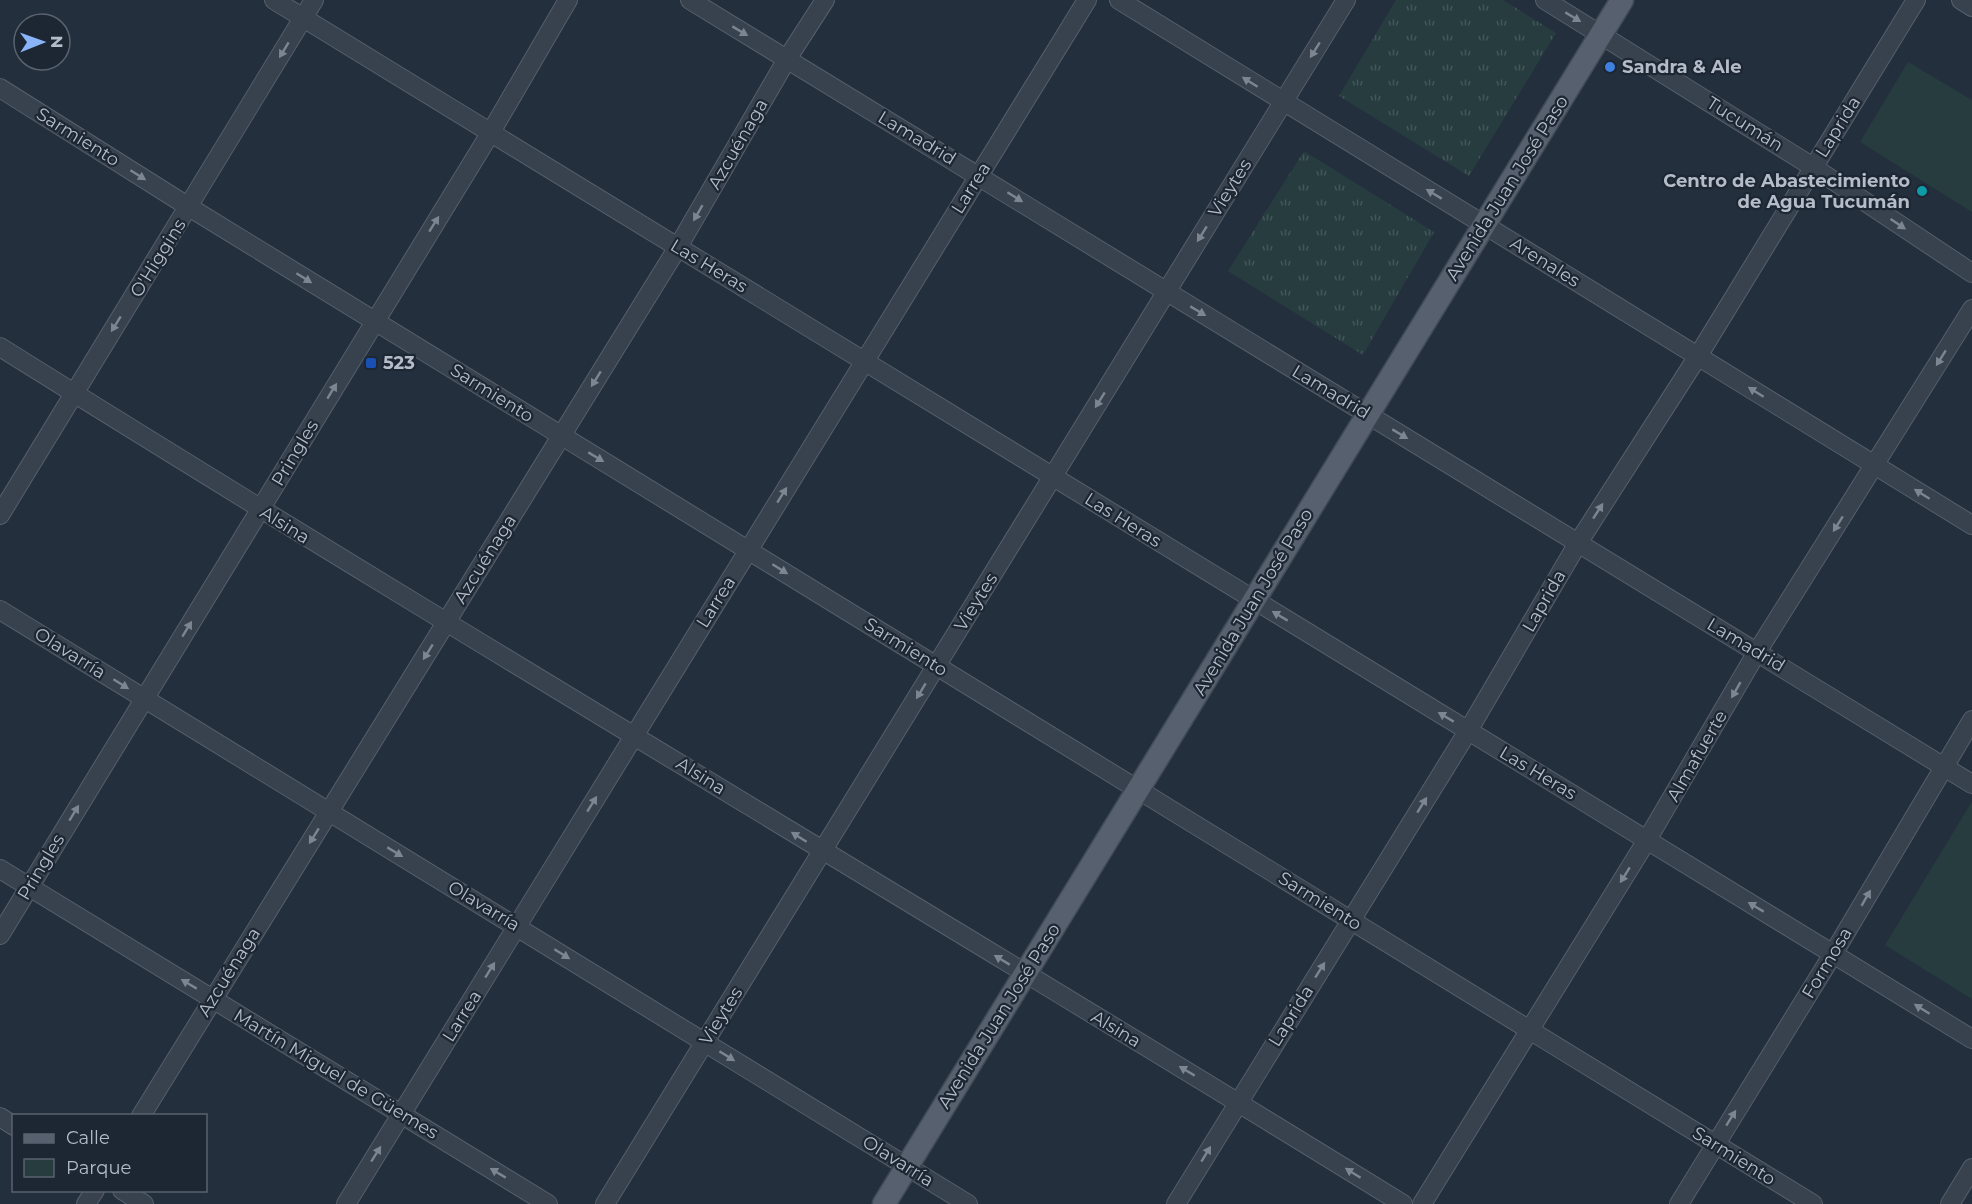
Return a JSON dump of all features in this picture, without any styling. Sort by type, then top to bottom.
[{"type":"main road","name":"Avenida Juan José Paso","points":[[884,1204],[1622,0]]},
{"type":"street","name":"Las Heras","points":[[274,0],[1972,1039]]},
{"type":"street","name":"O'Higgins","points":[[0,515],[314,0]]},
{"type":"street","name":"Pringles","points":[[0,935],[491,132],[568,0]]},
{"type":"street","name":"Lamadrid","points":[[690,0],[1972,784]]},
{"type":"street","name":"Azcuénaga","points":[[142,1114],[678,247],[787,59],[825,0]]},
{"type":"street","name":"Larrea","points":[[346,1204],[1087,0]]},
{"type":"street","name":"Arenales","points":[[1119,0],[1972,525]]},
{"type":"street","name":"Vieytes","points":[[605,1204],[1346,0]]},
{"type":"street","name":"Tucumán","points":[[1545,0],[1813,167],[1972,273]]},
{"type":"street","name":"Laprida","points":[[1176,1204],[1468,731],[1578,543],[1698,356],[1916,0]]},
{"type":"street","points":[[1961,0],[1972,7]]},
{"type":"street","name":"Sarmiento","points":[[1,90],[1813,1204]]},
{"type":"street","name":"Almafuerte","points":[[1422,1204],[1647,840],[1757,652],[1972,309]]},
{"type":"street","name":"Alsina","points":[[0,347],[446,624],[635,735],[823,852],[1403,1204]]},
{"type":"street","name":"Olavarría","points":[[0,610],[968,1204]]},
{"type":"street","name":"Formosa","points":[[1679,1204],[1833,954],[1972,720]]},
{"type":"street","name":"Martín Miguel de Güemes","points":[[0,869],[548,1204]]},
{"type":"street","points":[[1950,1204],[1972,1168]]},
{"type":"street","points":[[124,1192],[144,1204]]},
{"type":"green space","points":[[1396,0],[1503,0],[1556,33],[1469,176],[1339,96]]},
{"type":"green space","points":[[1908,62],[1972,100],[1972,212],[1860,142]]},
{"type":"green space","points":[[1304,151],[1434,232],[1363,355],[1228,271]]},
{"type":"green space","points":[[1972,804],[1972,999],[1885,945]]},
{"type":"place","name":"Sandra & Ale","points":[[1610,67]]},
{"type":"place","name":"Centro de Abastecimiento de Agua Tucumán","points":[[1922,191]]},
{"type":"place","name":"523","points":[[371,363]]}]
